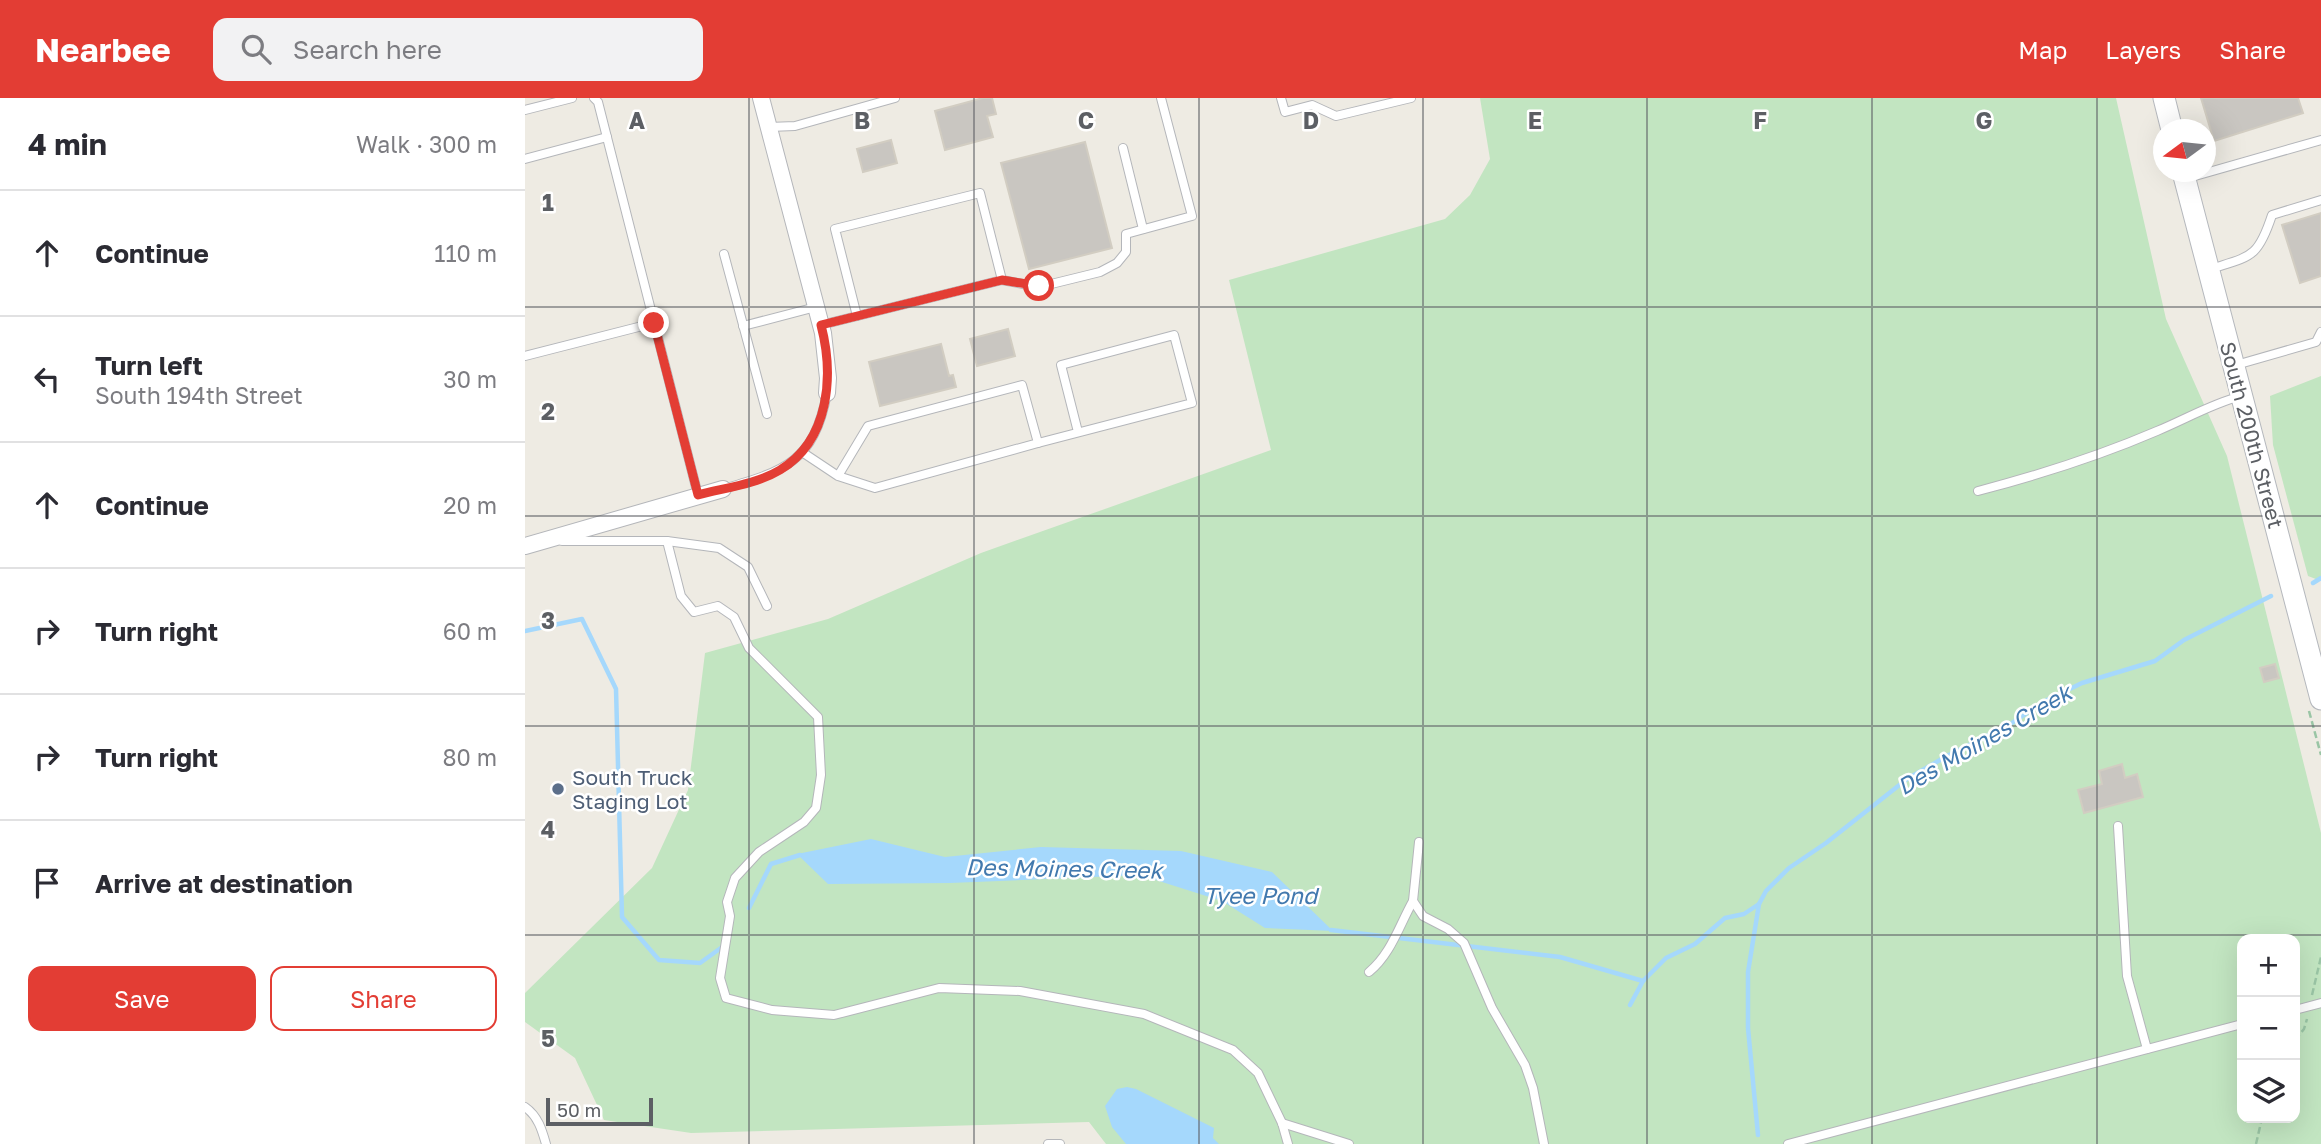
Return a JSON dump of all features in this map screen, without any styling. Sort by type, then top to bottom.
[{"type":"main road","points":[[2164,98],[2169,119]]},
{"type":"main road","name":"South 200th Street","points":[[2186,182],[2321,699]]},
{"type":"street","points":[[761,98],[821,325],[826,350],[827,393]]},
{"type":"street","points":[[531,545],[723,489]]},
{"type":"lane","points":[[525,110],[572,98]]},
{"type":"lane","points":[[594,98],[598,102],[698,495]]},
{"type":"lane","points":[[769,127],[795,126],[895,98]]},
{"type":"lane","points":[[821,325],[1002,280],[1039,286],[1100,272],[1117,263],[1126,252],[1126,234],[1192,216],[1161,98]]},
{"type":"lane","points":[[1281,98],[1285,112],[1312,105],[1335,116],[1411,98]]},
{"type":"lane","points":[[525,159],[607,137]]},
{"type":"lane","points":[[2216,167],[2321,140]]},
{"type":"lane","points":[[1123,148],[1143,229]]},
{"type":"lane","points":[[857,316],[835,229],[980,193],[1002,280]]},
{"type":"lane","points":[[2208,270],[2252,255],[2264,239],[2272,215],[2321,200]]},
{"type":"lane","points":[[724,254],[767,414]]},
{"type":"lane","points":[[743,326],[816,307]]},
{"type":"lane","points":[[525,356],[654,323]]},
{"type":"lane","points":[[2233,366],[2316,342],[2321,332]]},
{"type":"lane","points":[[801,452],[838,476],[874,488],[1192,402],[1174,335],[1061,365],[1078,432]]},
{"type":"lane","points":[[838,476],[868,426],[1022,385],[1038,443]]},
{"type":"lane","points":[[723,489],[780,470],[801,452],[817,427],[827,393]]},
{"type":"lane","points":[[1978,491],[2043,474],[2096,456],[2158,431],[2214,403],[2241,396]]},
{"type":"lane","points":[[531,545],[601,540],[667,541],[719,548],[748,567],[768,606]]},
{"type":"lane","points":[[667,541],[681,596],[694,612],[718,606],[734,617],[749,648],[818,717],[821,775],[816,808],[804,822],[759,852],[735,878],[727,902],[730,916],[720,978],[726,998],[772,1010],[834,1015],[940,988],[1020,991],[1144,1014],[1233,1050],[1258,1073],[1282,1123],[1288,1144]]},
{"type":"lane","points":[[2118,826],[2127,976],[2147,1049]]},
{"type":"lane","points":[[1369,972],[1379,964],[1390,948],[1413,901],[1419,842]]},
{"type":"lane","points":[[1413,901],[1423,916],[1448,929],[1464,943],[1492,1008],[1525,1065],[1533,1088],[1544,1144]]},
{"type":"lane","points":[[2300,1009],[2321,1003]]},
{"type":"lane","points":[[1788,1144],[2237,1025]]},
{"type":"lane","points":[[525,1107],[533,1112],[543,1130],[546,1144]]},
{"type":"lane","points":[[1282,1123],[1349,1144]]},
{"type":"lane","points":[[1048,1144],[1060,1144]]},
{"type":"path","points":[[2313,994],[2321,957]]},
{"type":"path","points":[[2300,1034],[2307,1018]]},
{"type":"path","points":[[2256,1144],[2261,1123]]},
{"type":"green space","points":[[1480,98],[2116,98],[2166,319],[2227,456],[2321,833],[2321,1144],[1106,1144],[1089,1122],[691,1133],[604,1120],[575,1058],[525,1022],[525,993],[652,868],[688,790],[705,653],[828,619],[981,553],[1271,450],[1229,280],[1445,219],[1470,195],[1490,159]]},
{"type":"green space","points":[[2321,376],[2321,581],[2308,576],[2273,445],[2270,396]]},
{"type":"water","name":"Tyee Pond","points":[[871,839],[945,857],[1041,847],[1181,851],[1272,872],[1333,931],[1265,928],[1222,901],[1140,875],[950,883],[828,884],[797,854]]},
{"type":"water","points":[[1127,1087],[1214,1128],[1213,1138],[1219,1144],[1126,1144],[1112,1127],[1105,1106],[1117,1089]]},
{"type":"building","points":[[992,98],[996,114],[987,116],[993,137],[945,150],[935,111]]},
{"type":"building","points":[[2201,98],[2298,98],[2303,113],[2216,140],[2216,119],[2207,119]]},
{"type":"building","points":[[891,140],[897,163],[863,172],[857,149]]},
{"type":"building","points":[[1085,142],[1112,248],[1029,269],[1001,163]]},
{"type":"building","points":[[2321,213],[2321,276],[2300,283],[2282,225]]},
{"type":"building","points":[[1008,329],[1015,356],[977,366],[970,339]]},
{"type":"building","points":[[941,344],[949,376],[953,375],[956,387],[880,406],[869,362]]},
{"type":"building","points":[[2275,664],[2279,678],[2264,682],[2260,668]]},
{"type":"building","points":[[2122,764],[2125,778],[2137,774],[2143,797],[2084,813],[2078,790],[2102,784],[2099,771]]},
{"type":"waterway","name":"Des Moines Creek","points":[[2313,583],[2321,578]]},
{"type":"waterway","name":"Des Moines Creek","points":[[1630,1005],[1643,981],[1666,958],[1695,944],[1725,918],[1744,914],[1759,904],[1766,891],[1789,868],[1826,843],[1907,779],[2009,725],[2043,702],[2082,683],[2155,661],[2184,640],[2271,596]]},
{"type":"waterway","name":"Des Moines Creek","points":[[525,631],[582,619],[616,689],[622,917],[659,960],[700,963],[725,945]]},
{"type":"waterway","name":"Des Moines Creek","points":[[749,908],[771,864],[800,855]]},
{"type":"waterway","name":"Des Moines Creek","points":[[1758,1135],[1748,1028],[1748,972],[1759,904]]},
{"type":"waterway","name":"Des Moines Creek","points":[[1331,930],[1560,957],[1643,981]]},
{"type":"place","name":"South Truck Staging Lot","points":[[558,789]]},
{"type":"route","points":[[654,323],[698,495],[780,470],[810,441],[823,413],[827,393],[826,350],[821,325],[1002,280],[1039,286]]}]
